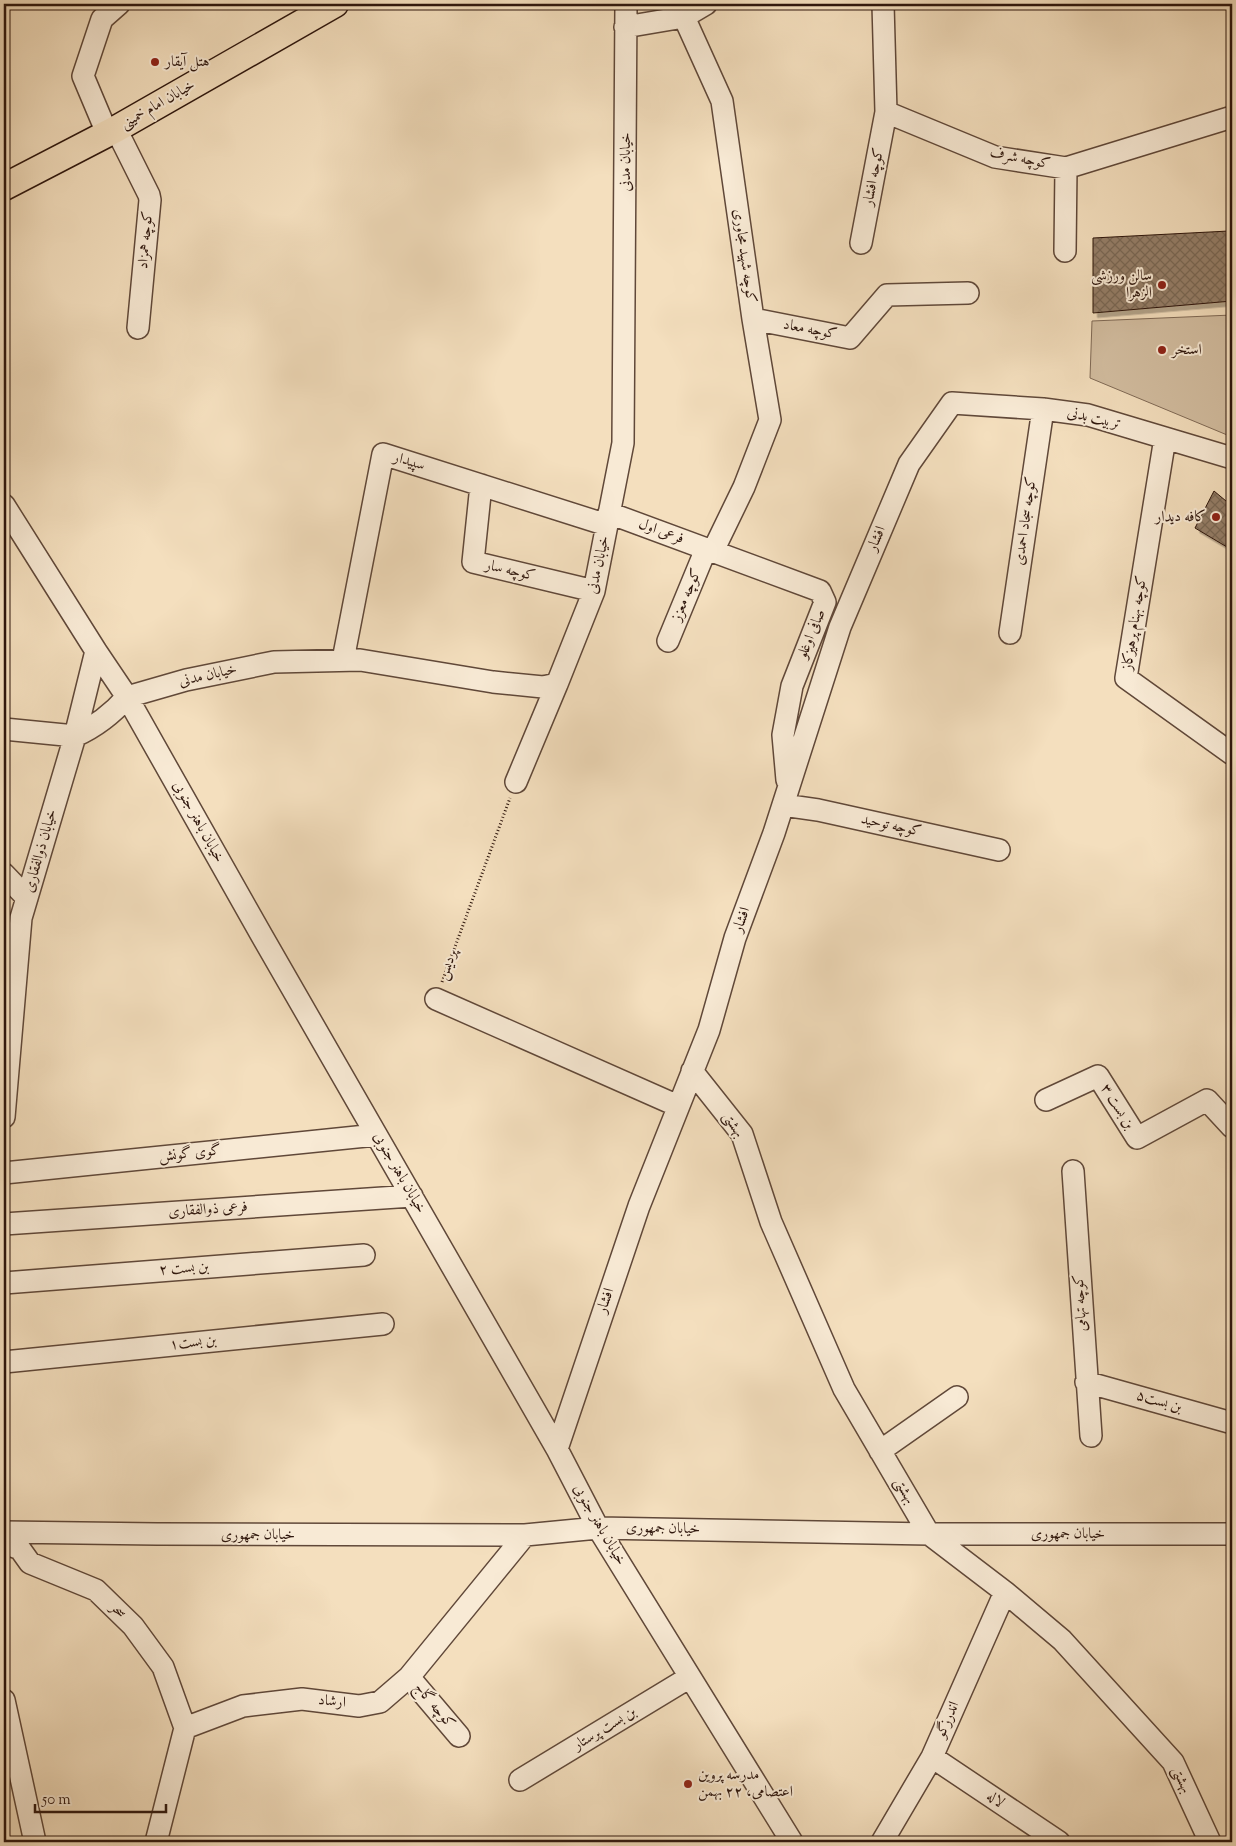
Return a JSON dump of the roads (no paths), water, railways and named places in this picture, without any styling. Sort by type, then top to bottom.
[{"type":"main road","name":"خیابان امام خمینی","points":[[4,187],[112,131],[335,4]]},
{"type":"street","name":"کوچه همزاد","points":[[119,4],[102,19],[83,76],[149,195],[138,328]]},
{"type":"street","name":"خیابان مدنی","points":[[127,697],[186,680],[274,662],[360,660],[493,682],[543,687],[557,684],[594,591],[623,443],[626,242],[626,4]]},
{"type":"street","points":[[626,27],[684,17],[706,4]]},
{"type":"street","points":[[883,4],[886,112]]},
{"type":"street","name":"کوچه شهید مجاوری","points":[[684,17],[722,101],[752,319],[770,420],[744,486],[710,550]]},
{"type":"street","name":"کوچه شرف","points":[[886,112],[995,157],[1066,168],[1232,117]]},
{"type":"street","name":"کوچه افشار","points":[[861,243],[886,112]]},
{"type":"street","points":[[1065,251],[1066,168]]},
{"type":"street","name":"کوچه معاد","points":[[752,319],[850,338],[887,295],[968,293]]},
{"type":"street","name":"تربیت بدنی","points":[[952,403],[1043,409],[1088,415],[1232,458]]},
{"type":"street","name":"افشار","points":[[556,1448],[639,1206],[709,1030],[735,938],[785,798],[840,627],[909,464],[952,403]]},
{"type":"street","name":"کوچه سجاد احمدی","points":[[1010,633],[1043,409]]},
{"type":"street","name":"کوچه بهنام پرهیزکاز","points":[[1164,438],[1126,678],[1232,754]]},
{"type":"street","name":"سپیدار","points":[[343,660],[383,454],[481,485],[608,519]]},
{"type":"street","name":"کوچه سار","points":[[481,485],[473,562],[594,591]]},
{"type":"street","name":"خیابان باهنر جنوبی","points":[[4,505],[127,697],[556,1448],[598,1528],[792,1842]]},
{"type":"street","name":"فرعی اول","points":[[608,519],[710,550]]},
{"type":"street","name":"کوچه معزز","points":[[668,641],[710,550]]},
{"type":"street","name":"صافی اوغلو","points":[[710,550],[820,591],[825,602],[792,686],[783,735],[785,798]]},
{"type":"street","name":"خیابان ذوالفقاری","points":[[4,1117],[21,918],[75,736],[96,651]]},
{"type":"street","points":[[516,782],[557,684]]},
{"type":"street","points":[[4,729],[75,736],[89,730],[127,697]]},
{"type":"street","name":"کوچه توحید","points":[[785,798],[818,810],[999,850]]},
{"type":"street","points":[[4,874],[27,898]]},
{"type":"street","name":"پردیس","points":[[436,999],[678,1106]]},
{"type":"street","name":"بهشتی","points":[[692,1071],[742,1134],[771,1222],[844,1389],[929,1534],[1005,1592],[1062,1640],[1173,1762],[1210,1842]]},
{"type":"street","name":"بن بست ۳","points":[[1046,1100],[1098,1076],[1137,1138],[1207,1100],[1232,1127]]},
{"type":"street","name":"گوی گونش","points":[[4,1173],[376,1134]]},
{"type":"street","name":"کوچه تهامی","points":[[1073,1171],[1091,1436]]},
{"type":"street","name":"فرعی ذوالفقاری","points":[[4,1224],[412,1196]]},
{"type":"street","name":"بن بست ۲","points":[[4,1283],[364,1255]]},
{"type":"street","name":"بن بست۱","points":[[4,1362],[383,1324]]},
{"type":"street","name":"بن بست۵","points":[[1086,1382],[1232,1423]]},
{"type":"street","points":[[880,1450],[957,1397]]},
{"type":"street","name":"خیابان جمهوری","points":[[4,1532],[525,1535],[598,1528],[929,1534],[1232,1534]]},
{"type":"street","name":"ارشاد","points":[[185,1728],[243,1706],[302,1699],[359,1706],[380,1702],[409,1677],[525,1535]]},
{"type":"street","name":"سحر","points":[[4,1542],[20,1549],[30,1563],[96,1590],[133,1626],[163,1667],[185,1728]]},
{"type":"street","name":"اندرزگو","points":[[882,1842],[932,1757],[1005,1592]]},
{"type":"street","name":"کوچه گاج","points":[[409,1677],[459,1736]]},
{"type":"street","name":"بن بست پرستار","points":[[520,1780],[690,1677]]},
{"type":"street","points":[[4,1700],[35,1842]]},
{"type":"street","points":[[156,1842],[185,1728]]},
{"type":"street","name":"لاله","points":[[932,1757],[1059,1842]]},
{"type":"place","name":"هتل آیقار","points":[[155,62]]},
{"type":"place","name":"سالن ورزشی الزهرا","points":[[1162,285]]},
{"type":"place","name":"استخر","points":[[1162,350]]},
{"type":"place","name":"کافه دیدار","points":[[1216,517]]},
{"type":"place","name":"مدرسه پروین اعتصامی، ۲۲ بهمن","points":[[688,1784]]}]
